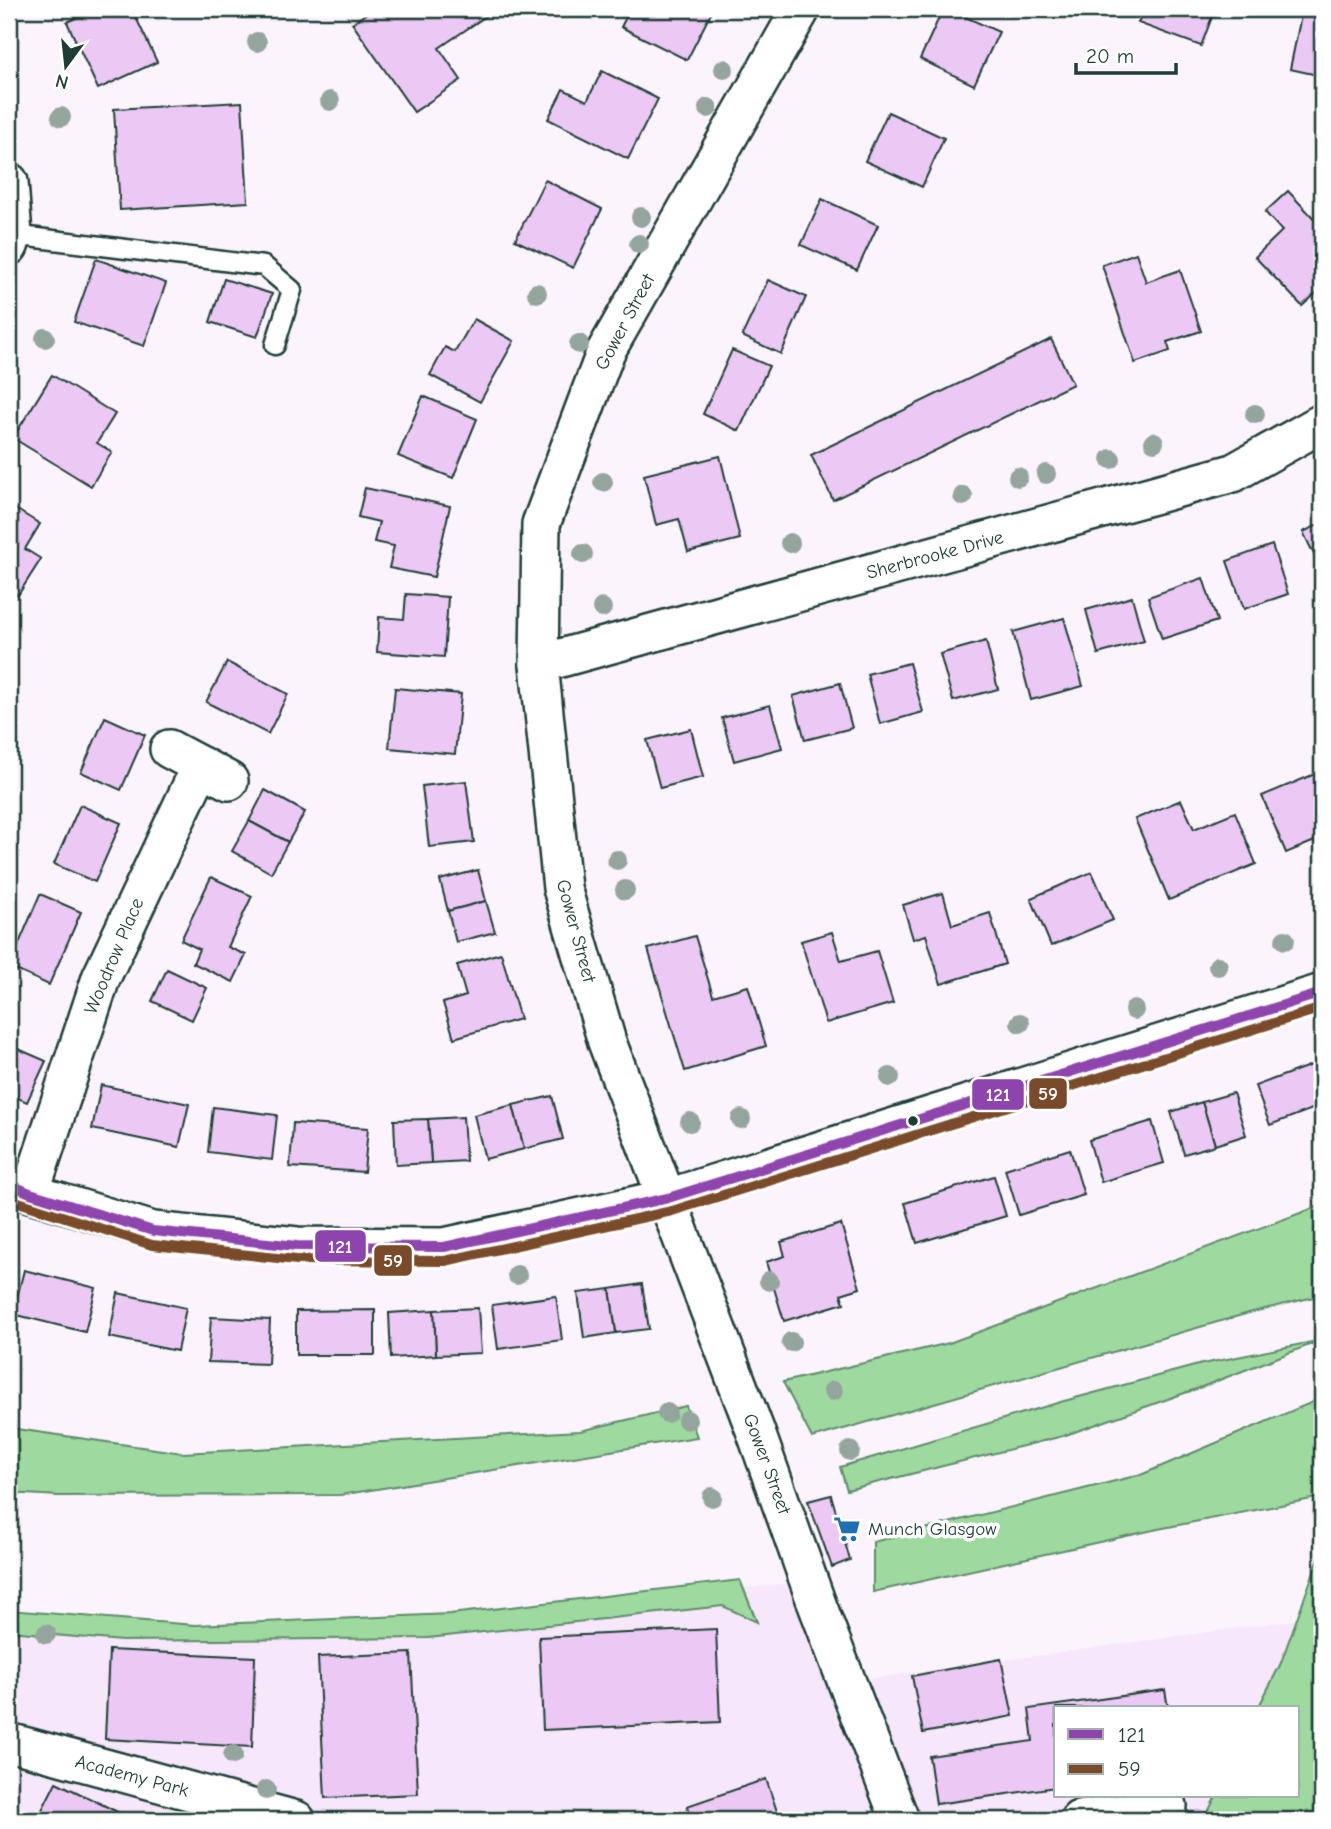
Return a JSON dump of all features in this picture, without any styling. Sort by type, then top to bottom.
[{"type":"street","name":"Gower Street","points":[[801,9],[606,351],[541,524],[539,664],[562,888],[607,1042],[668,1198],[818,1607],[900,1820]]},
{"type":"street","points":[[9,182],[11,241]]},
{"type":"street","name":"Sherbrooke Drive","points":[[539,664],[1233,473],[1322,423]]},
{"type":"street","name":"Woodrow Place","points":[[19,1188],[101,978],[200,765]]},
{"type":"street","points":[[19,1188],[153,1231],[297,1246],[444,1247],[668,1198],[1322,993]]},
{"type":"street","name":"Academy Park","points":[[9,1742],[296,1820]]},
{"type":"street","points":[[1079,1820],[1168,1806]]},
{"type":"lane","points":[[11,241],[264,267],[292,289],[275,345]]},
{"type":"shaded area","points":[[808,1581],[846,1682],[1295,1620],[1280,1665],[1259,1706],[1054,1706],[1054,1798],[1215,1798],[1204,1820],[9,1820],[9,1622],[76,1630],[480,1617]]},
{"type":"green space","points":[[1322,1205],[1322,1295],[1249,1313],[812,1438],[783,1382],[949,1343]]},
{"type":"green space","points":[[1322,1340],[1199,1388],[1063,1436],[847,1490],[840,1467],[1064,1401],[1202,1364]]},
{"type":"green space","points":[[1322,1398],[1322,1497],[1158,1529],[873,1592],[873,1542],[1143,1474]]},
{"type":"green space","points":[[686,1406],[697,1437],[340,1495],[59,1496],[9,1493],[9,1428],[183,1453],[580,1431]]},
{"type":"green space","points":[[1322,1549],[1322,1820],[1204,1820],[1215,1798],[1300,1798],[1300,1706],[1259,1706],[1280,1665]]},
{"type":"green space","points":[[740,1580],[757,1622],[723,1606],[428,1638],[122,1641],[9,1631],[9,1610],[195,1625],[450,1614]]},
{"type":"building","points":[[95,9],[132,9],[157,62],[98,89],[67,22]]},
{"type":"building","points":[[373,9],[481,9],[486,16],[439,48],[461,80],[414,112],[352,23]]},
{"type":"building","points":[[630,9],[713,9],[687,60],[621,27]]},
{"type":"building","points":[[943,9],[999,32],[974,85],[920,59]]},
{"type":"building","points":[[1143,9],[1215,9],[1201,46],[1138,23]]},
{"type":"building","points":[[1302,11],[1322,16],[1322,76],[1290,69]]},
{"type":"building","points":[[602,71],[658,99],[628,159],[548,119],[563,89],[587,101]]},
{"type":"building","points":[[242,102],[248,202],[120,210],[114,109]]},
{"type":"building","points":[[888,112],[944,138],[922,187],[865,161]]},
{"type":"building","points":[[545,180],[602,209],[573,268],[515,240]]},
{"type":"building","points":[[1288,191],[1322,227],[1322,288],[1302,306],[1255,257],[1282,231],[1265,212]]},
{"type":"building","points":[[822,199],[878,225],[857,270],[801,245]]},
{"type":"building","points":[[1136,253],[1146,282],[1180,270],[1201,331],[1167,342],[1170,351],[1135,363],[1102,265]]},
{"type":"building","points":[[96,259],[166,283],[144,346],[74,322]]},
{"type":"building","points":[[224,279],[272,294],[257,337],[210,322]]},
{"type":"building","points":[[768,280],[806,297],[781,354],[742,336]]},
{"type":"building","points":[[474,319],[514,341],[480,402],[430,375],[445,347],[455,352]]},
{"type":"building","points":[[1051,339],[1073,384],[833,500],[811,455]]},
{"type":"building","points":[[732,350],[769,366],[739,431],[703,414]]},
{"type":"building","points":[[52,375],[115,414],[97,443],[112,452],[91,486],[13,438]]},
{"type":"building","points":[[423,396],[477,419],[453,478],[398,456]]},
{"type":"building","points":[[720,456],[740,539],[688,552],[679,519],[656,525],[644,475]]},
{"type":"building","points":[[365,488],[450,506],[434,577],[389,568],[394,546],[374,542],[379,522],[358,517]]},
{"type":"building","points":[[9,505],[40,524],[25,549],[41,559],[18,595],[9,589]]},
{"type":"building","points":[[1322,523],[1322,571],[1303,532]]},
{"type":"building","points":[[1272,545],[1288,594],[1244,609],[1227,561]]},
{"type":"building","points":[[1203,578],[1217,621],[1162,639],[1148,597]]},
{"type":"building","points":[[406,594],[448,597],[444,657],[377,652],[379,617],[404,619]]},
{"type":"building","points":[[1132,597],[1144,641],[1098,654],[1086,610]]},
{"type":"building","points":[[1064,618],[1083,686],[1031,700],[1013,632]]},
{"type":"building","points":[[986,641],[998,689],[953,701],[940,654]]},
{"type":"building","points":[[227,662],[288,694],[268,734],[206,702]]},
{"type":"building","points":[[909,663],[923,712],[880,724],[867,674]]},
{"type":"building","points":[[840,683],[852,728],[805,740],[793,696]]},
{"type":"building","points":[[395,688],[461,694],[455,754],[389,748]]},
{"type":"building","points":[[770,705],[782,748],[734,761],[722,718]]},
{"type":"building","points":[[105,717],[145,735],[121,790],[81,772]]},
{"type":"building","points":[[691,729],[703,777],[660,788],[647,740]]},
{"type":"building","points":[[1322,771],[1322,838],[1286,853],[1262,796]]},
{"type":"building","points":[[466,781],[474,842],[429,847],[422,786]]},
{"type":"building","points":[[265,790],[305,812],[288,842],[249,821]]},
{"type":"building","points":[[1181,800],[1194,829],[1235,812],[1256,864],[1169,900],[1135,819]]},
{"type":"building","points":[[80,805],[121,823],[95,882],[54,864]]},
{"type":"building","points":[[249,821],[288,842],[271,873],[232,851]]},
{"type":"building","points":[[478,870],[486,901],[448,911],[440,880]]},
{"type":"building","points":[[1092,872],[1113,920],[1051,946],[1031,898]]},
{"type":"building","points":[[211,877],[252,896],[228,947],[246,955],[233,982],[193,963],[199,949],[181,940]]},
{"type":"building","points":[[943,893],[952,925],[990,913],[1005,964],[941,984],[926,935],[913,939],[903,905]]},
{"type":"building","points":[[40,894],[81,912],[49,985],[9,967]]},
{"type":"building","points":[[486,901],[495,932],[456,942],[448,911]]},
{"type":"building","points":[[832,932],[841,961],[877,951],[893,1003],[826,1023],[801,941]]},
{"type":"building","points":[[695,936],[713,996],[748,986],[766,1046],[685,1071],[648,949]]},
{"type":"building","points":[[501,953],[520,1019],[454,1038],[443,1003],[466,996],[457,965]]},
{"type":"building","points":[[167,969],[207,988],[192,1020],[152,1001]]},
{"type":"building","points":[[9,1045],[46,1061],[27,1102],[9,1094]]},
{"type":"building","points":[[1317,1063],[1320,1071],[1322,1070],[1322,1111],[1320,1106],[1270,1125],[1255,1086]]},
{"type":"building","points":[[101,1085],[189,1104],[179,1147],[92,1129]]},
{"type":"building","points":[[1233,1093],[1246,1135],[1215,1145],[1202,1102]]},
{"type":"building","points":[[552,1096],[563,1139],[524,1149],[513,1105]]},
{"type":"building","points":[[1202,1102],[1215,1145],[1184,1154],[1171,1112]]},
{"type":"building","points":[[513,1105],[524,1149],[485,1159],[474,1115]]},
{"type":"building","points":[[213,1107],[277,1115],[272,1160],[208,1152]]},
{"type":"building","points":[[463,1117],[466,1161],[431,1163],[428,1119]]},
{"type":"building","points":[[428,1119],[431,1163],[396,1165],[394,1120]]},
{"type":"building","points":[[1152,1121],[1164,1163],[1101,1182],[1089,1140]]},
{"type":"building","points":[[293,1123],[368,1128],[364,1172],[290,1167]]},
{"type":"building","points":[[1070,1149],[1084,1195],[1019,1215],[1005,1169]]},
{"type":"building","points":[[994,1176],[1006,1216],[917,1243],[905,1203]]},
{"type":"building","points":[[841,1224],[860,1288],[841,1294],[844,1303],[784,1321],[766,1262],[785,1256],[781,1242]]},
{"type":"building","points":[[24,1270],[96,1288],[85,1332],[13,1314]]},
{"type":"building","points":[[642,1284],[649,1329],[616,1333],[610,1289]]},
{"type":"building","points":[[610,1289],[616,1333],[584,1338],[578,1293]]},
{"type":"building","points":[[118,1293],[186,1308],[177,1351],[109,1337]]},
{"type":"building","points":[[556,1296],[562,1340],[498,1349],[492,1305]]},
{"type":"building","points":[[478,1308],[481,1353],[436,1355],[434,1310]]},
{"type":"building","points":[[375,1310],[375,1355],[296,1355],[296,1311]]},
{"type":"building","points":[[434,1310],[436,1355],[391,1358],[389,1313]]},
{"type":"building","points":[[211,1317],[270,1320],[268,1364],[208,1362]]},
{"type":"building","points":[[831,1495],[850,1560],[832,1567],[808,1501]]},
{"type":"building","points":[[716,1629],[720,1722],[543,1730],[539,1637]]},
{"type":"building","points":[[109,1650],[255,1657],[252,1747],[105,1739]]},
{"type":"building","points":[[411,1653],[418,1794],[325,1798],[318,1657]]},
{"type":"building","points":[[1001,1659],[1013,1716],[923,1733],[912,1676]]},
{"type":"building","points":[[1165,1690],[1168,1706],[1054,1706],[1054,1787],[936,1804],[929,1756],[1033,1741],[1029,1709]]},
{"type":"building","points":[[766,1779],[780,1820],[692,1820],[687,1806]]},
{"type":"building","points":[[56,1782],[134,1820],[37,1820]]},
{"type":"transit line","name":"121","points":[[9,1184],[153,1231],[297,1246],[444,1247],[668,1198],[1322,993]]},
{"type":"transit line","name":"59","points":[[9,1199],[152,1245],[297,1260],[445,1261],[672,1211],[1322,1008]]},
{"type":"place","name":"Munch Glasgow","points":[[847,1529]]}]
